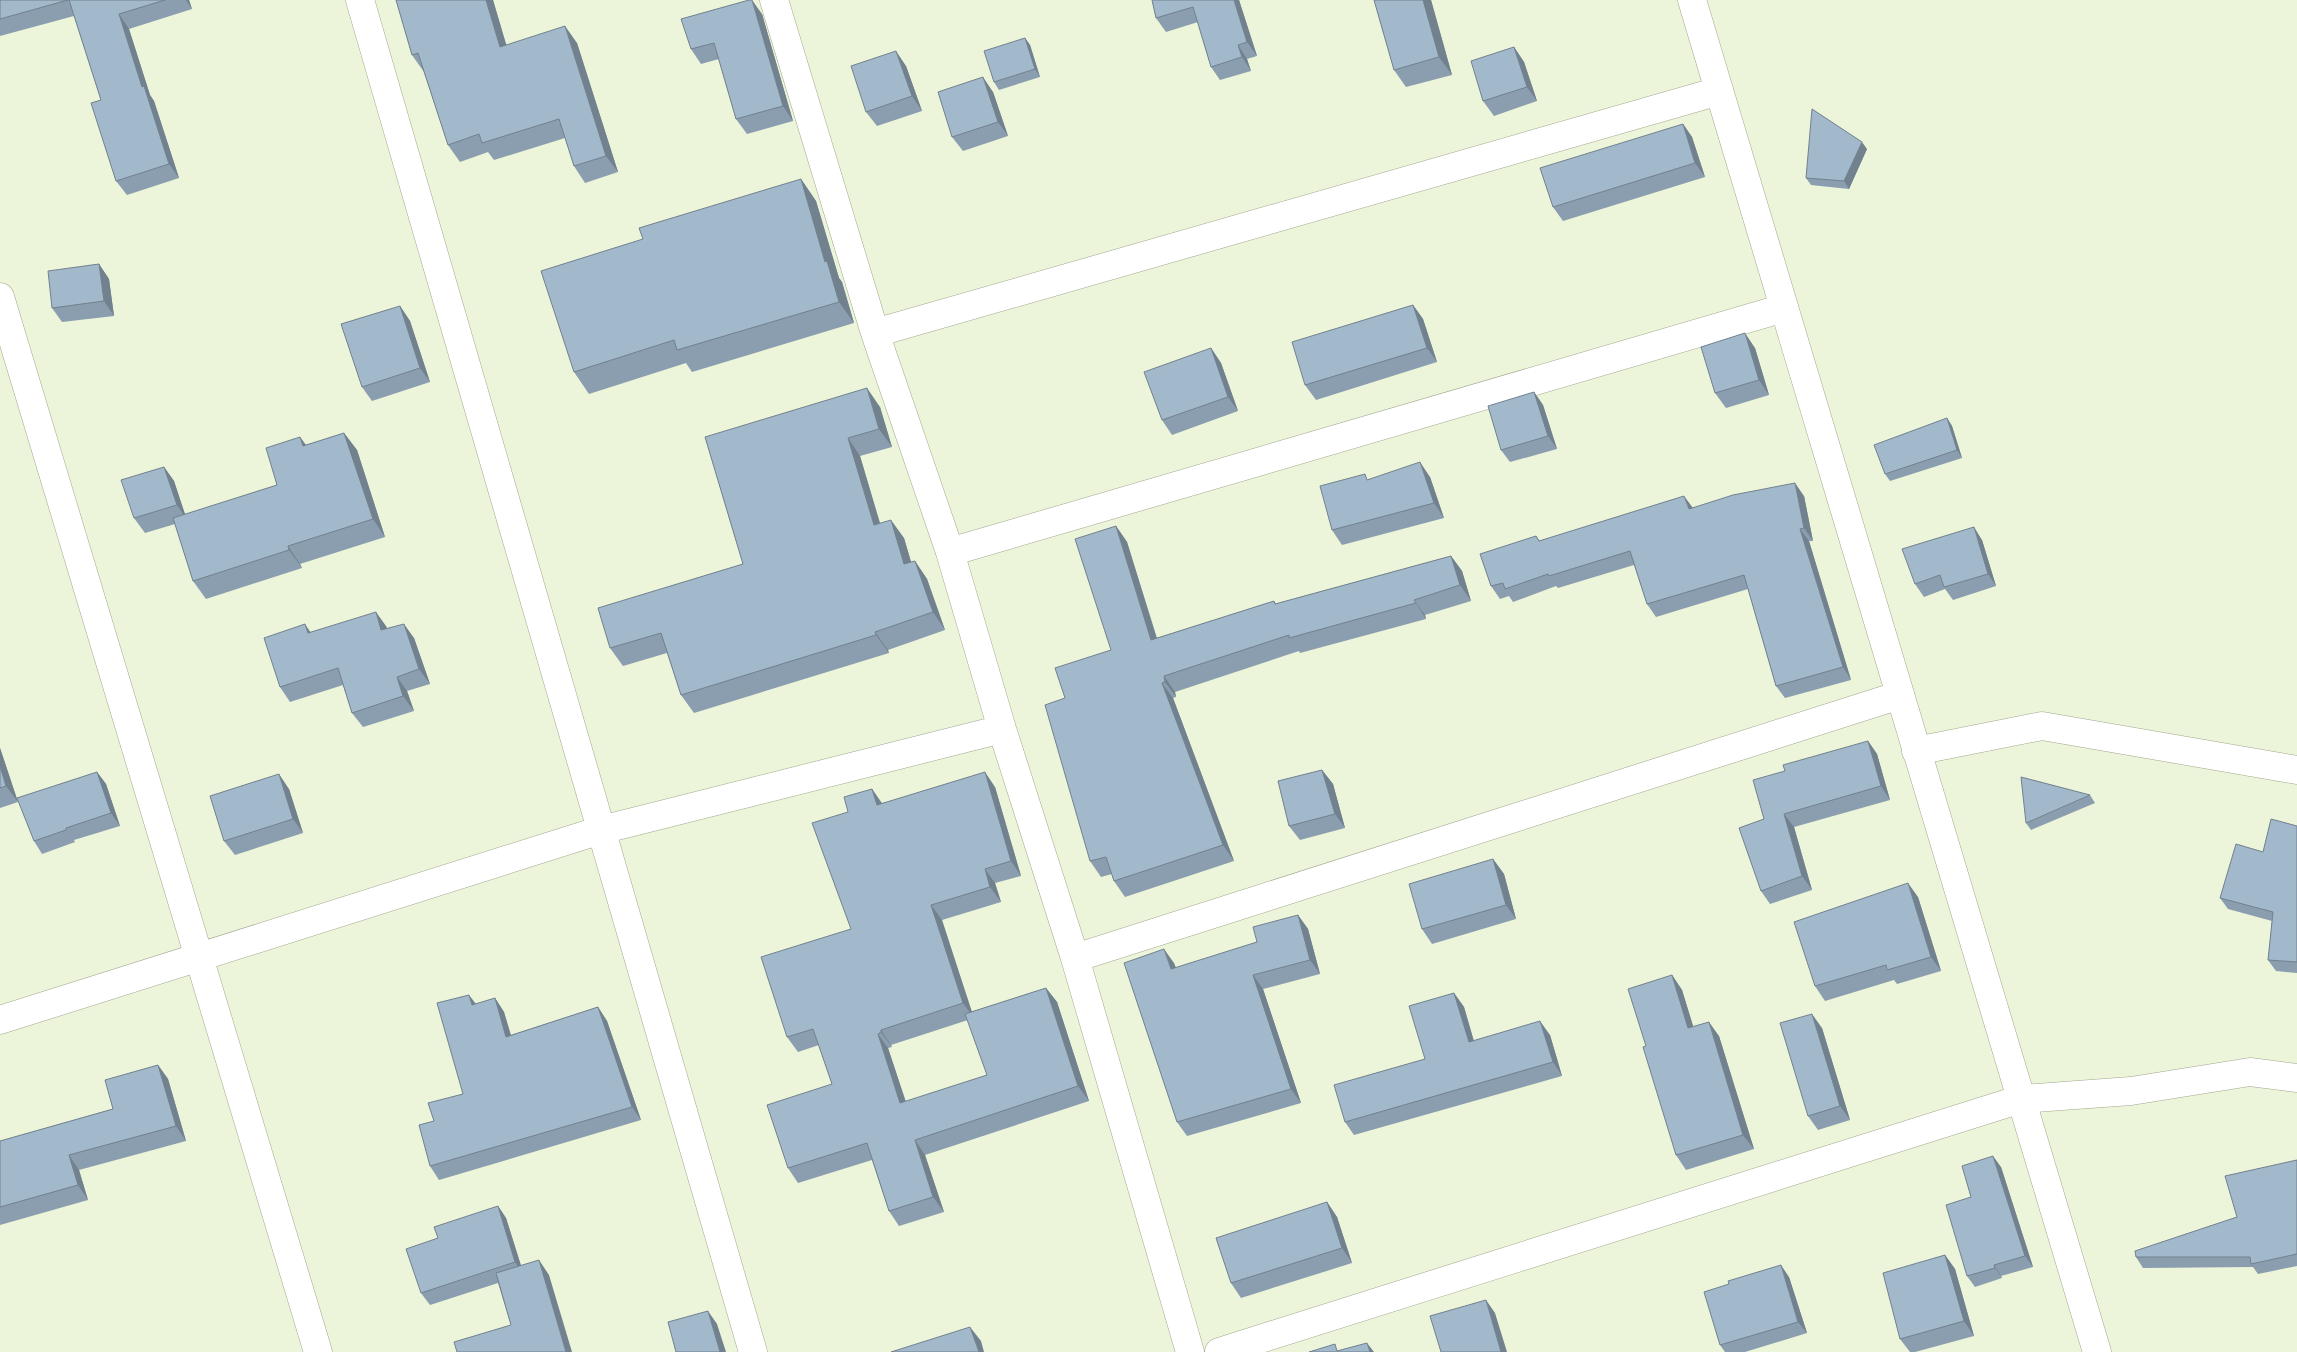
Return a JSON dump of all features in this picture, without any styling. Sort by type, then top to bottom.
[{"type":"street","points":[[360,0],[753,1352]]},
{"type":"street","points":[[774,0],[875,333],[950,552],[1002,729],[1075,958],[1190,1352]]},
{"type":"street","points":[[1692,0],[2097,1352]]},
{"type":"street","points":[[875,333],[1719,91]]},
{"type":"street","points":[[0,297],[318,1352]]},
{"type":"street","points":[[950,552],[1784,308]]},
{"type":"street","points":[[1075,958],[1900,695]]},
{"type":"street","points":[[1916,751],[2042,726],[2297,770]]},
{"type":"street","points":[[0,1020],[601,830],[1002,729]]},
{"type":"street","points":[[1219,1352],[2021,1099],[2131,1091],[2250,1072],[2297,1078]]},
{"type":"building","points":[[0,0],[68,0],[0,19]]},
{"type":"building","points":[[69,0],[165,0],[119,14],[169,164],[116,181],[91,103],[101,100]]},
{"type":"building","points":[[396,0],[486,0],[500,47],[565,26],[606,156],[574,166],[559,119],[482,143],[479,134],[448,145],[418,53],[412,55]]},
{"type":"building","points":[[752,0],[783,106],[736,119],[714,43],[691,49],[681,19]]},
{"type":"building","points":[[1152,0],[1234,0],[1247,42],[1238,45],[1242,57],[1211,67],[1193,7],[1156,18]]},
{"type":"building","points":[[1374,0],[1423,0],[1439,57],[1394,70]]},
{"type":"building","points":[[1025,38],[1035,69],[994,82],[984,51]]},
{"type":"building","points":[[1514,47],[1527,87],[1483,101],[1471,61]]},
{"type":"building","points":[[896,51],[912,96],[866,112],[851,66]]},
{"type":"building","points":[[983,77],[998,122],[952,137],[938,92]]},
{"type":"building","points":[[1812,109],[1862,142],[1844,181],[1806,178]]},
{"type":"building","points":[[1683,124],[1695,163],[1553,207],[1540,168]]},
{"type":"building","points":[[801,179],[825,262],[827,261],[839,302],[677,350],[674,340],[574,372],[541,271],[643,239],[639,228]]},
{"type":"building","points":[[99,264],[104,301],[52,308],[48,271]]},
{"type":"building","points":[[1413,305],[1427,348],[1305,385],[1292,342]]},
{"type":"building","points":[[400,306],[420,368],[362,387],[341,324]]},
{"type":"building","points":[[1745,333],[1759,380],[1715,393],[1701,347]]},
{"type":"building","points":[[1211,348],[1228,397],[1162,420],[1144,372]]},
{"type":"building","points":[[867,388],[879,429],[848,438],[874,525],[891,520],[904,564],[915,561],[933,612],[875,632],[876,635],[681,695],[661,633],[610,648],[598,608],[743,564],[705,437]]},
{"type":"building","points":[[1534,392],[1548,436],[1501,450],[1488,406]]},
{"type":"building","points":[[1947,418],[1957,450],[1885,474],[1874,445]]},
{"type":"building","points":[[344,433],[373,519],[288,546],[289,550],[193,581],[173,518],[277,485],[266,448],[300,437],[303,446]]},
{"type":"building","points":[[1420,462],[1434,503],[1332,530],[1320,486],[1365,474],[1367,480]]},
{"type":"building","points":[[164,467],[177,505],[134,518],[121,480]]},
{"type":"building","points":[[1795,483],[1804,528],[1800,529],[1843,667],[1776,686],[1744,575],[1647,604],[1630,551],[1549,576],[1548,574],[1505,589],[1503,583],[1491,586],[1480,554],[1536,536],[1539,541],[1684,496],[1689,509],[1733,495]]},
{"type":"building","points":[[1116,526],[1151,640],[1274,601],[1275,604],[1451,556],[1460,585],[1414,600],[1416,603],[1289,638],[1289,635],[1164,676],[1165,682],[1162,683],[1223,845],[1114,881],[1106,857],[1090,861],[1045,705],[1065,698],[1055,668],[1111,650],[1075,539]]},
{"type":"building","points":[[1974,527],[1988,574],[1944,587],[1940,575],[1915,584],[1902,549]]},
{"type":"building","points":[[376,612],[381,630],[404,624],[419,669],[397,677],[403,696],[352,713],[338,668],[280,687],[264,638],[305,624],[308,633]]},
{"type":"building","points":[[1868,741],[1881,786],[1784,814],[1802,876],[1761,891],[1739,828],[1764,819],[1753,780],[1785,771],[1783,765]]},
{"type":"building","points":[[0,766],[6,786],[0,788]]},
{"type":"building","points":[[1322,770],[1335,814],[1289,826],[1278,781]]},
{"type":"building","points":[[97,772],[111,813],[34,841],[17,798]]},
{"type":"building","points":[[985,772],[1011,861],[985,869],[990,887],[931,905],[963,1003],[881,1030],[878,1034],[900,1103],[987,1075],[965,1014],[1046,988],[1078,1086],[915,1140],[933,1197],[889,1211],[867,1143],[788,1168],[767,1105],[832,1084],[813,1029],[787,1037],[761,957],[851,929],[812,823],[848,812],[844,797],[872,789],[877,805]]},
{"type":"building","points":[[279,774],[293,819],[224,841],[210,796]]},
{"type":"building","points":[[2021,777],[2090,795],[2026,823]]},
{"type":"building","points":[[2271,819],[2297,826],[2297,962],[2268,960],[2273,912],[2220,898],[2236,844],[2263,852]]},
{"type":"building","points":[[1493,859],[1506,905],[1422,929],[1409,884]]},
{"type":"building","points":[[1908,883],[1931,957],[1887,970],[1886,965],[1815,986],[1794,922]]},
{"type":"building","points":[[1298,915],[1310,960],[1253,975],[1291,1089],[1177,1122],[1124,963],[1164,949],[1171,969],[1257,942],[1253,927]]},
{"type":"building","points":[[1672,975],[1688,1028],[1709,1022],[1743,1135],[1676,1155],[1643,1047],[1646,1046],[1628,989]]},
{"type":"building","points":[[1454,993],[1469,1042],[1540,1021],[1553,1062],[1345,1122],[1334,1085],[1425,1059],[1409,1006]]},
{"type":"building","points":[[469,995],[472,1005],[495,998],[506,1037],[598,1007],[632,1107],[430,1166],[419,1125],[434,1121],[428,1103],[463,1094],[437,1003]]},
{"type":"building","points":[[1812,1014],[1840,1106],[1808,1116],[1780,1023]]},
{"type":"building","points":[[158,1065],[176,1126],[69,1155],[78,1185],[0,1207],[0,1141],[113,1109],[105,1080]]},
{"type":"building","points":[[1993,1156],[2025,1256],[1994,1265],[1995,1268],[1967,1276],[1946,1205],[1971,1197],[1962,1166]]},
{"type":"building","points":[[2297,1160],[2297,1254],[2251,1264],[2250,1257],[2136,1257],[2135,1251],[2237,1217],[2225,1176]]},
{"type":"building","points":[[1327,1202],[1342,1248],[1231,1283],[1216,1238]]},
{"type":"building","points":[[498,1206],[515,1262],[421,1293],[406,1249],[438,1238],[434,1227]]},
{"type":"building","points":[[1945,1255],[1964,1321],[1900,1339],[1883,1273]]},
{"type":"building","points":[[539,1260],[566,1352],[457,1352],[454,1342],[511,1325],[496,1273]]},
{"type":"building","points":[[1781,1265],[1798,1322],[1720,1345],[1704,1292],[1729,1284],[1728,1281]]},
{"type":"building","points":[[1486,1300],[1501,1352],[1441,1352],[1430,1316]]},
{"type":"building","points":[[708,1311],[720,1352],[676,1352],[668,1322]]},
{"type":"building","points":[[970,1327],[979,1352],[891,1352]]},
{"type":"building","points":[[1367,1343],[1370,1352],[1309,1352],[1335,1344],[1337,1351]]}]
